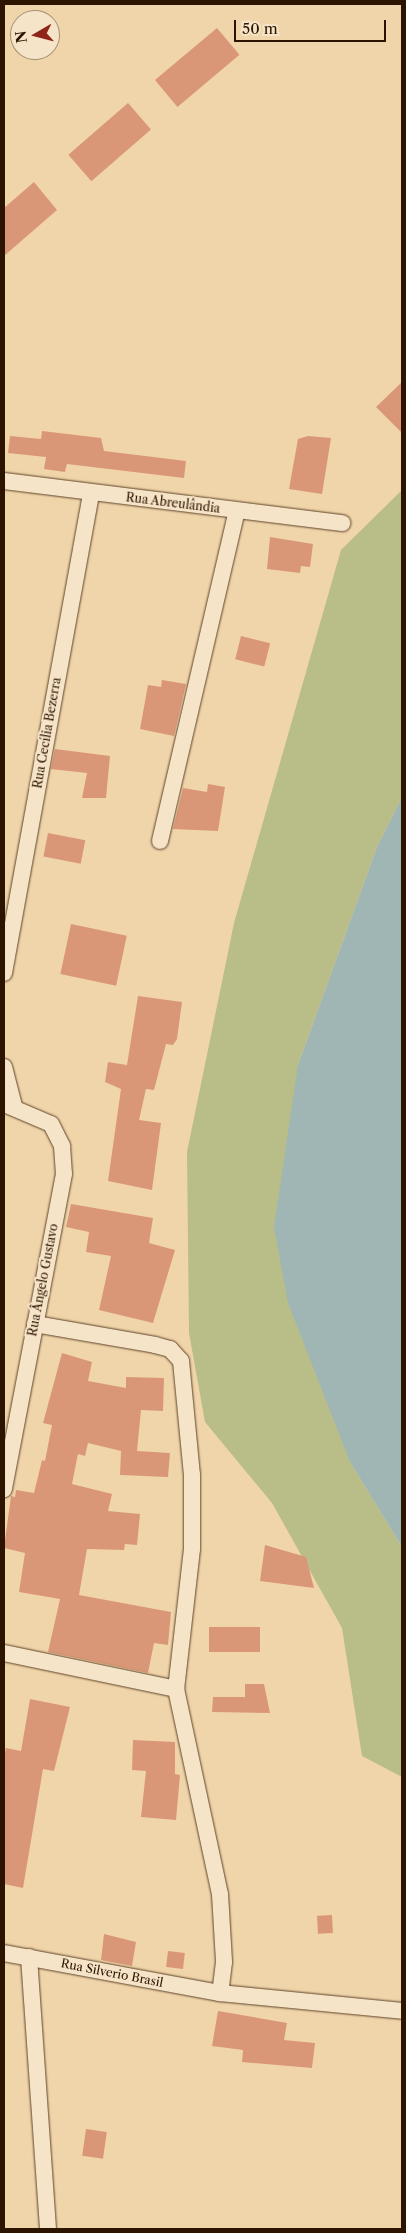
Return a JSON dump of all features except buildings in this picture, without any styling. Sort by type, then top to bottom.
[{"type":"street","name":"Rua Abreulândia","points":[[4,481],[342,523]]},
{"type":"street","name":"Rua Cecília Bezerra","points":[[4,973],[91,493]]},
{"type":"street","points":[[160,841],[237,511]]},
{"type":"street","points":[[4,1067],[9,1105]]},
{"type":"street","name":"Rua Ângelo Gustavo","points":[[4,1489],[64,1174],[62,1146],[51,1124],[9,1105]]},
{"type":"street","points":[[35,1324],[155,1345],[170,1349],[181,1361],[192,1475],[192,1549],[176,1689],[220,1894],[224,1962],[220,1993]]},
{"type":"street","points":[[4,1653],[176,1689]]},
{"type":"street","name":"Rua Silverio Brasil","points":[[4,1953],[220,1993],[402,2011]]},
{"type":"street","points":[[29,1957],[48,2229]]},
{"type":"green space","points":[[402,490],[402,797],[377,847],[298,1065],[350,1462],[402,1547],[402,1777],[362,1756],[342,1628],[272,1503],[205,1422],[189,1333],[187,1152],[234,923],[341,550]]},
{"type":"water","points":[[402,797],[402,1547],[350,1462],[288,1303],[274,1227],[298,1065],[377,847]]}]
